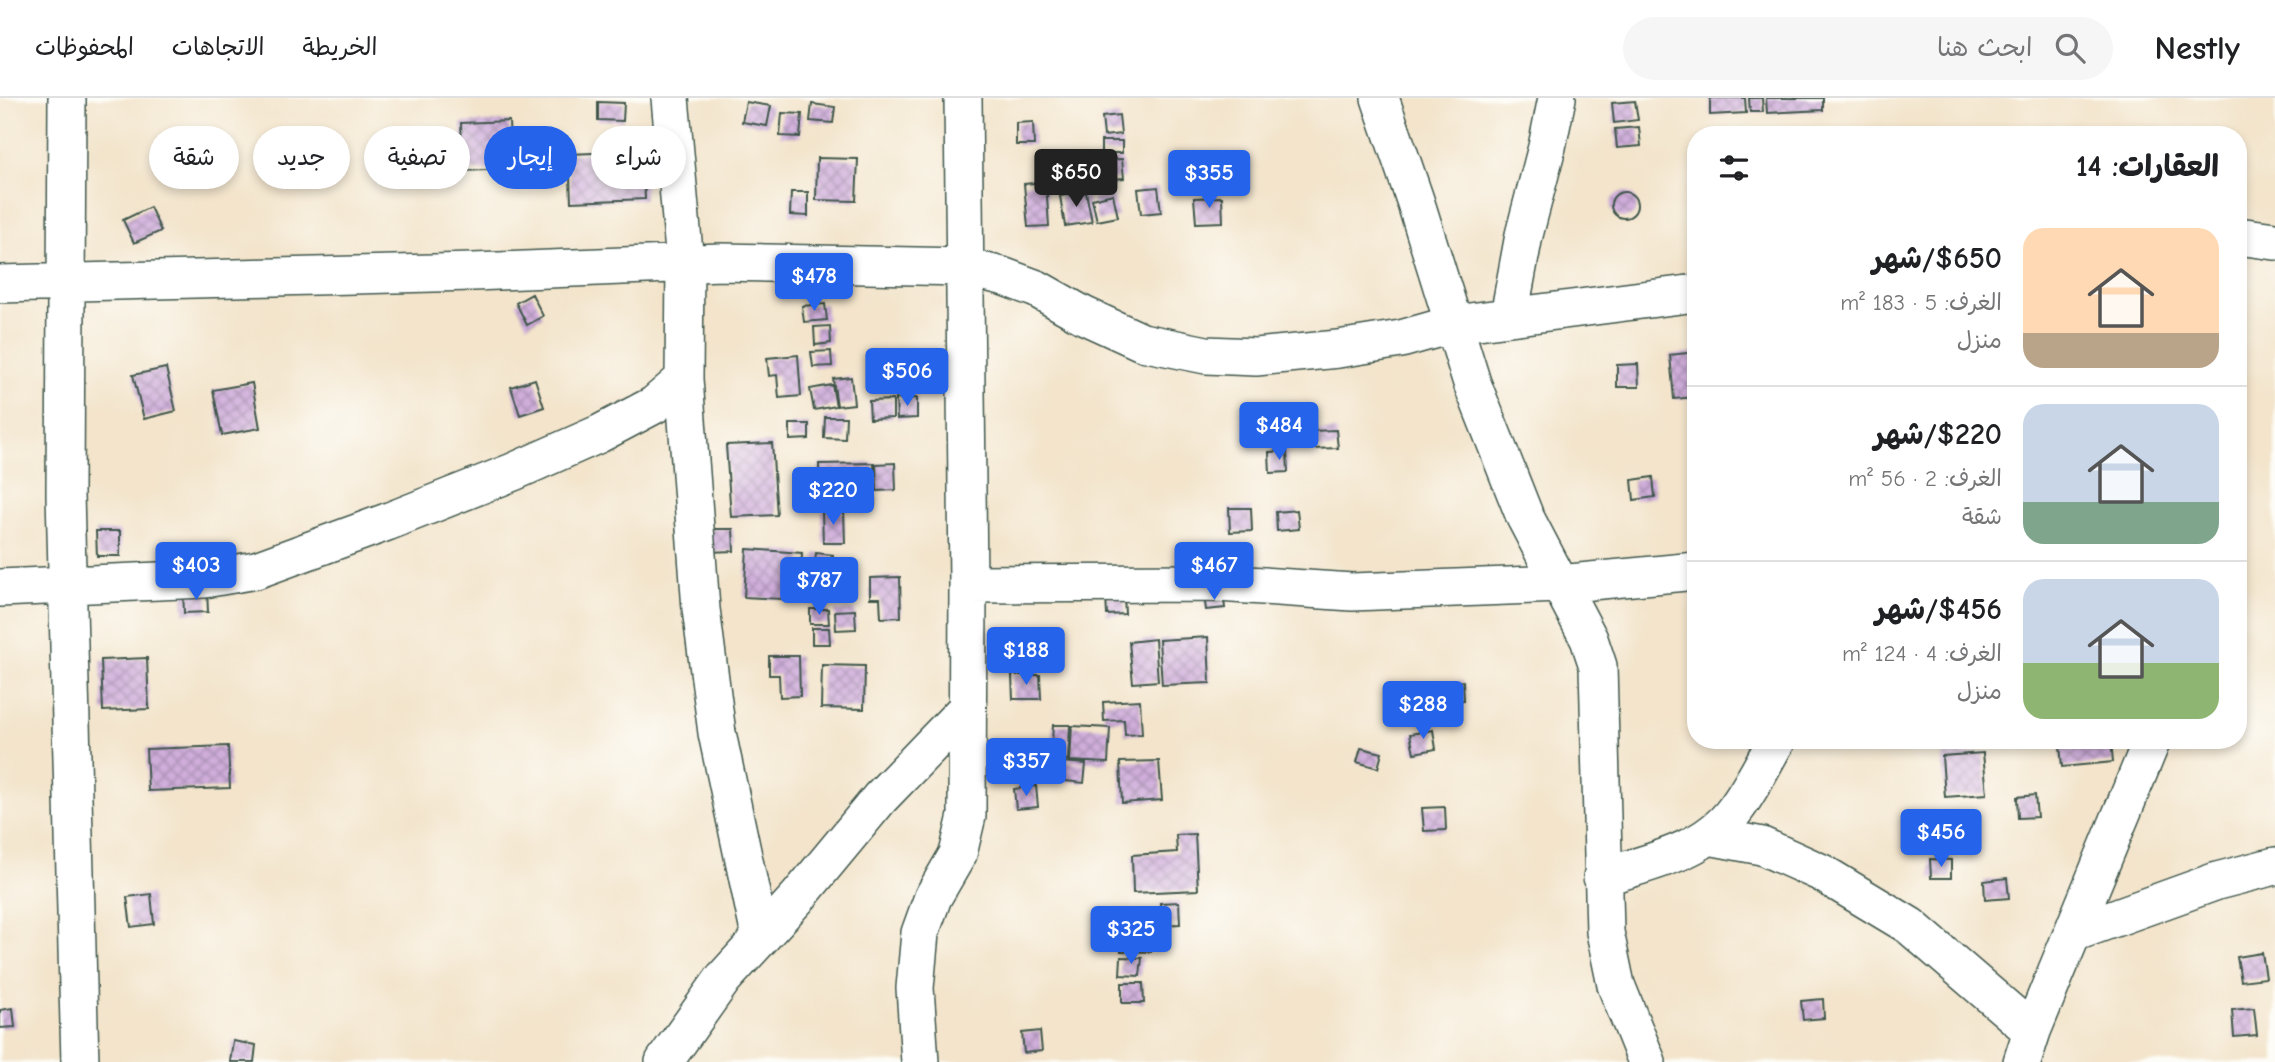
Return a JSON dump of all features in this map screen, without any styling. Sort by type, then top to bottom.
[{"type":"street","points":[[67,98],[65,494],[80,1062]]},
{"type":"street","points":[[670,98],[685,263],[684,379],[701,609],[717,733],[760,936]]},
{"type":"street","points":[[920,1062],[915,988],[920,933],[933,897],[958,854],[967,816],[968,584],[963,98]]},
{"type":"street","points":[[1380,98],[1472,383],[1525,517],[1589,639],[1598,666],[1605,932],[1616,985],[1647,1062]]},
{"type":"street","points":[[1509,316],[1524,235],[1557,98]]},
{"type":"street","points":[[2247,237],[2275,241]]},
{"type":"street","points":[[0,284],[474,272],[685,263],[965,267],[1002,276],[1037,289],[1083,315],[1142,342],[1206,355],[1256,357],[1338,349],[1401,339],[1454,324],[1687,294]]},
{"type":"street","points":[[0,588],[204,579],[256,570],[387,522],[513,472],[599,434],[654,405],[684,379]]},
{"type":"street","points":[[968,584],[1217,583],[1352,592],[1559,584],[1687,572]]},
{"type":"street","points":[[664,1062],[723,979],[798,897],[880,798],[967,708]]},
{"type":"street","points":[[1602,877],[1657,860],[1709,836],[1735,811],[1772,749]]},
{"type":"street","points":[[1709,836],[1762,846],[1822,873],[1910,926],[2027,1047],[2148,749]]},
{"type":"street","points":[[2073,933],[2217,881],[2275,866]]},
{"type":"building","points":[[1710,98],[1745,98],[1746,113],[1710,115]]},
{"type":"building","points":[[1749,98],[1762,98],[1763,112],[1750,112]]},
{"type":"building","points":[[1766,98],[1823,98],[1823,110],[1767,113]]},
{"type":"building","points":[[1635,101],[1638,120],[1614,123],[1612,103]]},
{"type":"building","points":[[598,102],[624,103],[623,121],[598,120]]},
{"type":"building","points":[[746,102],[771,106],[767,126],[742,122]]},
{"type":"building","points":[[812,104],[835,107],[833,123],[810,121]]},
{"type":"building","points":[[782,113],[802,114],[800,137],[780,136]]},
{"type":"building","points":[[1119,115],[1121,134],[1104,136],[1102,117]]},
{"type":"building","points":[[509,121],[509,126],[484,126],[484,170],[470,171],[470,126],[461,126],[461,123]]},
{"type":"building","points":[[1033,122],[1034,145],[1016,145],[1016,123]]},
{"type":"building","points":[[1639,127],[1641,146],[1617,148],[1615,129]]},
{"type":"building","points":[[1101,141],[1122,141],[1122,153],[1101,153]]},
{"type":"building","points":[[591,153],[591,189],[645,189],[645,199],[571,202],[570,189],[577,189],[577,154]]},
{"type":"building","points":[[817,158],[858,159],[856,201],[816,200]]},
{"type":"building","points":[[1122,159],[1124,178],[1103,180],[1102,160]]},
{"type":"building","points":[[1046,182],[1049,226],[1028,227],[1024,184]]},
{"type":"building","points":[[1158,187],[1161,212],[1141,214],[1138,189]]},
{"type":"building","points":[[791,192],[808,192],[808,216],[790,215]]},
{"type":"building","points":[[1086,192],[1092,222],[1065,226],[1060,196]]},
{"type":"building","points":[[1624,192],[1633,196],[1637,205],[1633,214],[1624,218],[1615,214],[1611,205],[1615,196]]},
{"type":"building","points":[[1113,194],[1118,217],[1097,221],[1092,199]]},
{"type":"building","points":[[1222,197],[1223,222],[1196,223],[1194,198]]},
{"type":"building","points":[[150,207],[161,231],[134,243],[123,220]]},
{"type":"building","points":[[532,294],[543,316],[527,325],[516,303]]},
{"type":"building","points":[[825,304],[827,320],[804,322],[802,306]]},
{"type":"building","points":[[830,326],[831,343],[815,345],[814,327]]},
{"type":"building","points":[[831,351],[832,366],[813,367],[811,352]]},
{"type":"building","points":[[1687,353],[1687,398],[1674,399],[1670,355]]},
{"type":"building","points":[[798,355],[801,396],[779,398],[777,375],[769,376],[767,358]]},
{"type":"building","points":[[1638,364],[1639,387],[1617,387],[1617,365]]},
{"type":"building","points":[[166,368],[176,411],[144,419],[133,375]]},
{"type":"building","points":[[851,377],[854,404],[837,406],[833,379]]},
{"type":"building","points":[[535,379],[544,407],[520,415],[511,387]]},
{"type":"building","points":[[252,383],[260,428],[222,435],[213,390]]},
{"type":"building","points":[[832,385],[836,406],[814,410],[810,389]]},
{"type":"building","points":[[917,398],[917,418],[897,419],[896,399]]},
{"type":"building","points":[[893,400],[893,418],[870,419],[869,401]]},
{"type":"building","points":[[825,417],[846,417],[845,439],[824,438]]},
{"type":"building","points":[[790,424],[809,424],[809,439],[790,440]]},
{"type":"building","points":[[1336,430],[1338,448],[1312,449],[1311,431]]},
{"type":"building","points":[[772,443],[777,515],[731,517],[726,445]]},
{"type":"building","points":[[1287,451],[1288,472],[1270,473],[1269,452]]},
{"type":"building","points":[[874,463],[875,505],[820,506],[819,464]]},
{"type":"building","points":[[895,463],[896,490],[877,491],[876,464]]},
{"type":"building","points":[[1653,477],[1655,497],[1634,500],[1632,480]]},
{"type":"building","points":[[1229,508],[1251,508],[1252,531],[1230,532]]},
{"type":"building","points":[[1297,510],[1299,529],[1277,531],[1276,512]]},
{"type":"building","points":[[822,511],[844,511],[845,543],[823,543]]},
{"type":"building","points":[[708,529],[733,529],[734,551],[708,552]]},
{"type":"building","points":[[96,531],[120,531],[120,556],[97,556]]},
{"type":"building","points":[[747,549],[802,553],[800,600],[744,597]]},
{"type":"building","points":[[816,553],[833,555],[831,571],[814,570]]},
{"type":"building","points":[[900,577],[901,617],[881,618],[880,598],[870,598],[870,578]]},
{"type":"building","points":[[207,590],[208,612],[184,613],[183,591]]},
{"type":"building","points":[[1223,593],[1225,608],[1206,610],[1204,595]]},
{"type":"building","points":[[1124,595],[1125,614],[1107,615],[1106,597]]},
{"type":"building","points":[[810,609],[828,609],[829,624],[810,624]]},
{"type":"building","points":[[855,610],[856,629],[836,630],[835,611]]},
{"type":"building","points":[[812,628],[829,628],[830,644],[812,644]]},
{"type":"building","points":[[1208,637],[1210,683],[1162,685],[1159,640]]},
{"type":"building","points":[[1155,639],[1158,681],[1133,683],[1129,642]]},
{"type":"building","points":[[769,656],[799,656],[800,696],[780,697],[779,675],[769,675]]},
{"type":"building","points":[[147,658],[149,709],[103,711],[101,660]]},
{"type":"building","points":[[822,665],[865,666],[864,709],[821,708]]},
{"type":"building","points":[[1012,675],[1040,675],[1041,699],[1013,699]]},
{"type":"building","points":[[1463,681],[1464,700],[1438,702],[1436,684]]},
{"type":"building","points":[[1140,700],[1142,734],[1125,735],[1124,720],[1104,721],[1103,702]]},
{"type":"building","points":[[1053,725],[1070,725],[1068,760],[1051,759]]},
{"type":"building","points":[[1072,726],[1110,728],[1108,763],[1070,761]]},
{"type":"building","points":[[1433,730],[1436,749],[1414,753],[1410,734]]},
{"type":"building","points":[[228,746],[230,788],[148,791],[146,749]]},
{"type":"building","points":[[1361,748],[1382,753],[1378,768],[1357,762]]},
{"type":"building","points":[[2060,749],[2112,749],[2113,762],[2062,767]]},
{"type":"building","points":[[1983,753],[1987,794],[1945,797],[1942,756]]},
{"type":"building","points":[[1049,761],[1086,764],[1084,783],[1047,779]]},
{"type":"building","points":[[1159,761],[1162,800],[1122,803],[1120,762]]},
{"type":"building","points":[[1036,786],[1038,807],[1016,809],[1014,789]]},
{"type":"building","points":[[2035,795],[2037,817],[2018,818],[2017,797]]},
{"type":"building","points":[[1445,807],[1446,830],[1424,831],[1422,808]]},
{"type":"building","points":[[1195,834],[1198,890],[1133,893],[1132,855],[1177,852],[1176,835]]},
{"type":"building","points":[[1930,859],[1951,860],[1951,878],[1931,878]]},
{"type":"building","points":[[2007,878],[2009,898],[1985,900],[1984,881]]},
{"type":"building","points":[[151,894],[154,924],[131,927],[127,897]]},
{"type":"building","points":[[1179,902],[1180,924],[1161,925],[1160,903]]},
{"type":"building","points":[[1122,935],[1152,935],[1151,952],[1121,951]]},
{"type":"building","points":[[2262,953],[2266,978],[2241,981],[2237,957]]},
{"type":"building","points":[[1121,957],[1142,958],[1140,976],[1120,975]]},
{"type":"building","points":[[1122,983],[1143,983],[1144,1003],[1122,1003]]},
{"type":"building","points":[[1823,999],[1824,1018],[1803,1020],[1801,1001]]},
{"type":"building","points":[[13,1008],[15,1027],[0,1028],[0,1010]]},
{"type":"building","points":[[2254,1008],[2257,1035],[2234,1037],[2232,1010]]},
{"type":"building","points":[[1040,1031],[1042,1051],[1024,1053],[1022,1033]]},
{"type":"building","points":[[233,1041],[256,1045],[254,1062],[230,1062]]}]
